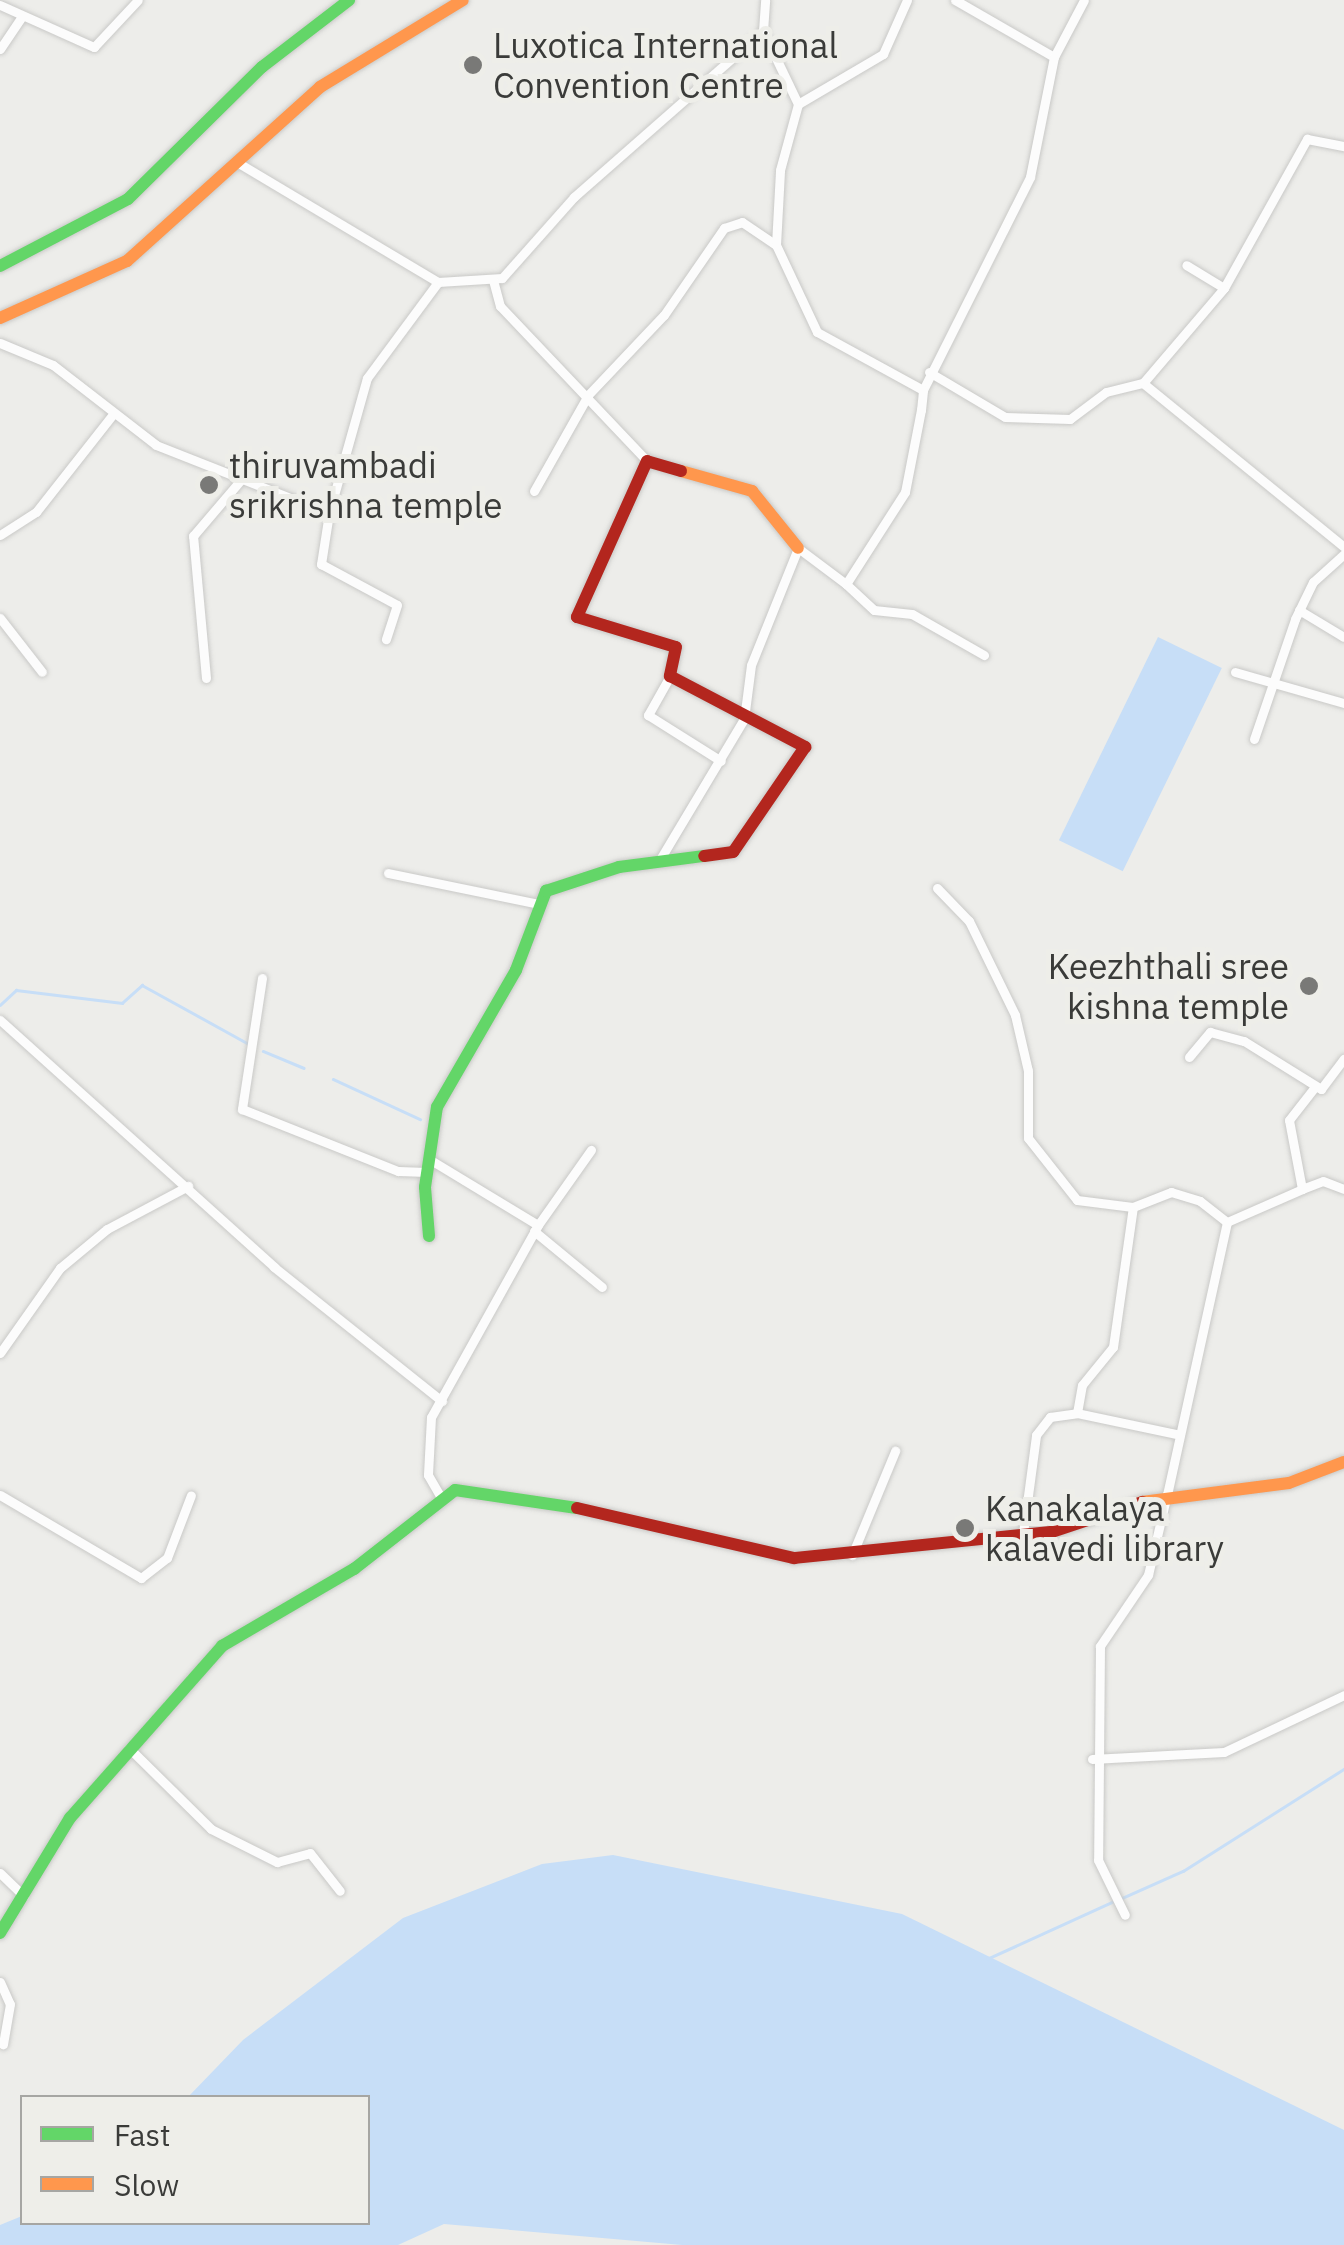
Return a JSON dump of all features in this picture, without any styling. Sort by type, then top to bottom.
[{"type":"main road","points":[[0,266],[128,199],[262,68],[348,0]]},
{"type":"main road","points":[[0,318],[127,261],[358,59],[464,0]]},
{"type":"main road","points":[[429,1236],[428,1166],[437,1107],[510,982],[546,891],[657,862],[733,852],[805,747],[744,719],[670,676],[676,647],[577,612],[647,462],[752,491],[798,548]]},
{"type":"main road","points":[[0,1933],[128,1748],[222,1646],[354,1569],[455,1490],[522,1496],[777,1554],[852,1555],[1023,1533],[1166,1494],[1289,1483],[1344,1462]]},
{"type":"street","points":[[0,5],[94,47],[138,0]]},
{"type":"street","points":[[765,0],[763,30],[798,104],[780,170],[776,245],[817,332],[923,390]]},
{"type":"street","points":[[798,104],[855,78],[883,54],[907,0]]},
{"type":"street","points":[[955,0],[1054,57]]},
{"type":"street","points":[[846,584],[909,479],[929,372],[1030,177],[1054,57],[1084,0]]},
{"type":"street","points":[[0,48],[22,16]]},
{"type":"street","points":[[240,164],[438,282],[493,280],[763,30]]},
{"type":"street","points":[[929,372],[1005,417],[1070,419],[1106,392],[1143,383],[1224,288],[1307,139],[1344,146]]},
{"type":"street","points":[[534,492],[588,394],[664,316],[724,228],[742,222],[776,245]]},
{"type":"street","points":[[1186,266],[1224,288]]},
{"type":"street","points":[[493,280],[500,306],[588,394],[647,462]]},
{"type":"street","points":[[386,639],[397,605],[321,564],[328,514],[367,378],[438,282]]},
{"type":"street","points":[[0,343],[53,365],[156,445],[244,475],[328,514]]},
{"type":"street","points":[[1143,383],[1344,551],[1300,610],[1254,739]]},
{"type":"street","points":[[0,535],[36,512],[113,414]]},
{"type":"street","points":[[206,678],[194,536],[244,475]]},
{"type":"street","points":[[657,862],[744,719],[752,665],[798,548],[874,610],[912,614],[984,655]]},
{"type":"street","points":[[1300,610],[1344,637]]},
{"type":"street","points":[[0,618],[42,672]]},
{"type":"street","points":[[1234,672],[1278,680],[1344,703]]},
{"type":"street","points":[[670,676],[648,715],[721,762]]},
{"type":"street","points":[[388,872],[539,904]]},
{"type":"street","points":[[937,888],[969,921],[1015,1015],[1028,1071],[1028,1138],[1077,1200],[1133,1208],[1181,1192],[1226,1222]]},
{"type":"street","points":[[262,978],[242,1108],[398,1171],[428,1166],[536,1228],[602,1287]]},
{"type":"street","points":[[0,1020],[442,1401]]},
{"type":"street","points":[[1190,1057],[1210,1032],[1244,1042],[1314,1088]]},
{"type":"street","points":[[1302,1189],[1288,1120],[1344,1059]]},
{"type":"street","points":[[442,1500],[428,1457],[430,1418],[536,1228],[591,1150]]},
{"type":"street","points":[[1226,1222],[1323,1182],[1344,1189]]},
{"type":"street","points":[[0,1354],[60,1268],[107,1229],[188,1186]]},
{"type":"street","points":[[1077,1413],[1082,1385],[1113,1348],[1133,1208]]},
{"type":"street","points":[[1123,1910],[1098,1860],[1092,1759],[1100,1646],[1148,1575],[1176,1434],[1226,1222]]},
{"type":"street","points":[[1023,1533],[1036,1435],[1050,1416],[1077,1413],[1176,1434]]},
{"type":"street","points":[[852,1555],[895,1452]]},
{"type":"street","points":[[0,1495],[141,1578],[167,1558],[191,1494]]},
{"type":"street","points":[[1092,1759],[1224,1752],[1344,1696]]},
{"type":"street","points":[[128,1748],[211,1829],[277,1862],[310,1853],[340,1891]]},
{"type":"street","points":[[0,1873],[24,1896]]},
{"type":"street","points":[[0,1982],[10,2004],[3,2044]]},
{"type":"water","points":[[1158,637],[1222,668],[1123,871],[1059,840]]},
{"type":"water","points":[[613,1855],[902,1914],[1344,2130],[1344,2245],[682,2245],[444,2224],[398,2245],[0,2245],[0,2225],[20,2217],[20,2225],[370,2225],[370,2095],[190,2095],[243,2040],[403,1918],[542,1864]]},
{"type":"waterway","points":[[0,1005],[16,990],[122,1003],[142,985],[247,1043]]},
{"type":"waterway","points":[[263,1051],[304,1068]]},
{"type":"waterway","points":[[333,1079],[420,1119]]},
{"type":"waterway","points":[[1120,1899],[1183,1871],[1344,1769]]},
{"type":"waterway","points":[[987,1959],[1112,1902]]},
{"type":"traffic: fast","points":[[0,266],[128,199],[262,67],[349,0]]},
{"type":"traffic: fast","points":[[429,1236],[425,1187],[437,1107],[516,970],[546,891],[619,867],[704,856]]},
{"type":"traffic: fast","points":[[0,1933],[70,1818],[222,1646],[354,1569],[455,1490],[577,1508]]},
{"type":"traffic: slow","points":[[0,318],[127,261],[320,87],[463,0]]},
{"type":"traffic: slow","points":[[681,471],[752,491],[798,548]]},
{"type":"traffic: slow","points":[[1142,1502],[1289,1483],[1344,1462]]},
{"type":"traffic: jam","points":[[681,471],[647,461],[577,617],[676,647],[670,676],[805,747],[733,852],[704,856]]},
{"type":"traffic: jam","points":[[577,1508],[794,1558],[1052,1532],[1142,1502]]},
{"type":"place","name":"Luxotica International Convention Centre","points":[[473,65]]},
{"type":"place","name":"thiruvambadi srikrishna temple","points":[[209,485]]},
{"type":"place","name":"Keezhthali sree kishna temple","points":[[1309,986]]},
{"type":"place","name":"Kanakalaya kalavedi library","points":[[965,1528]]}]
